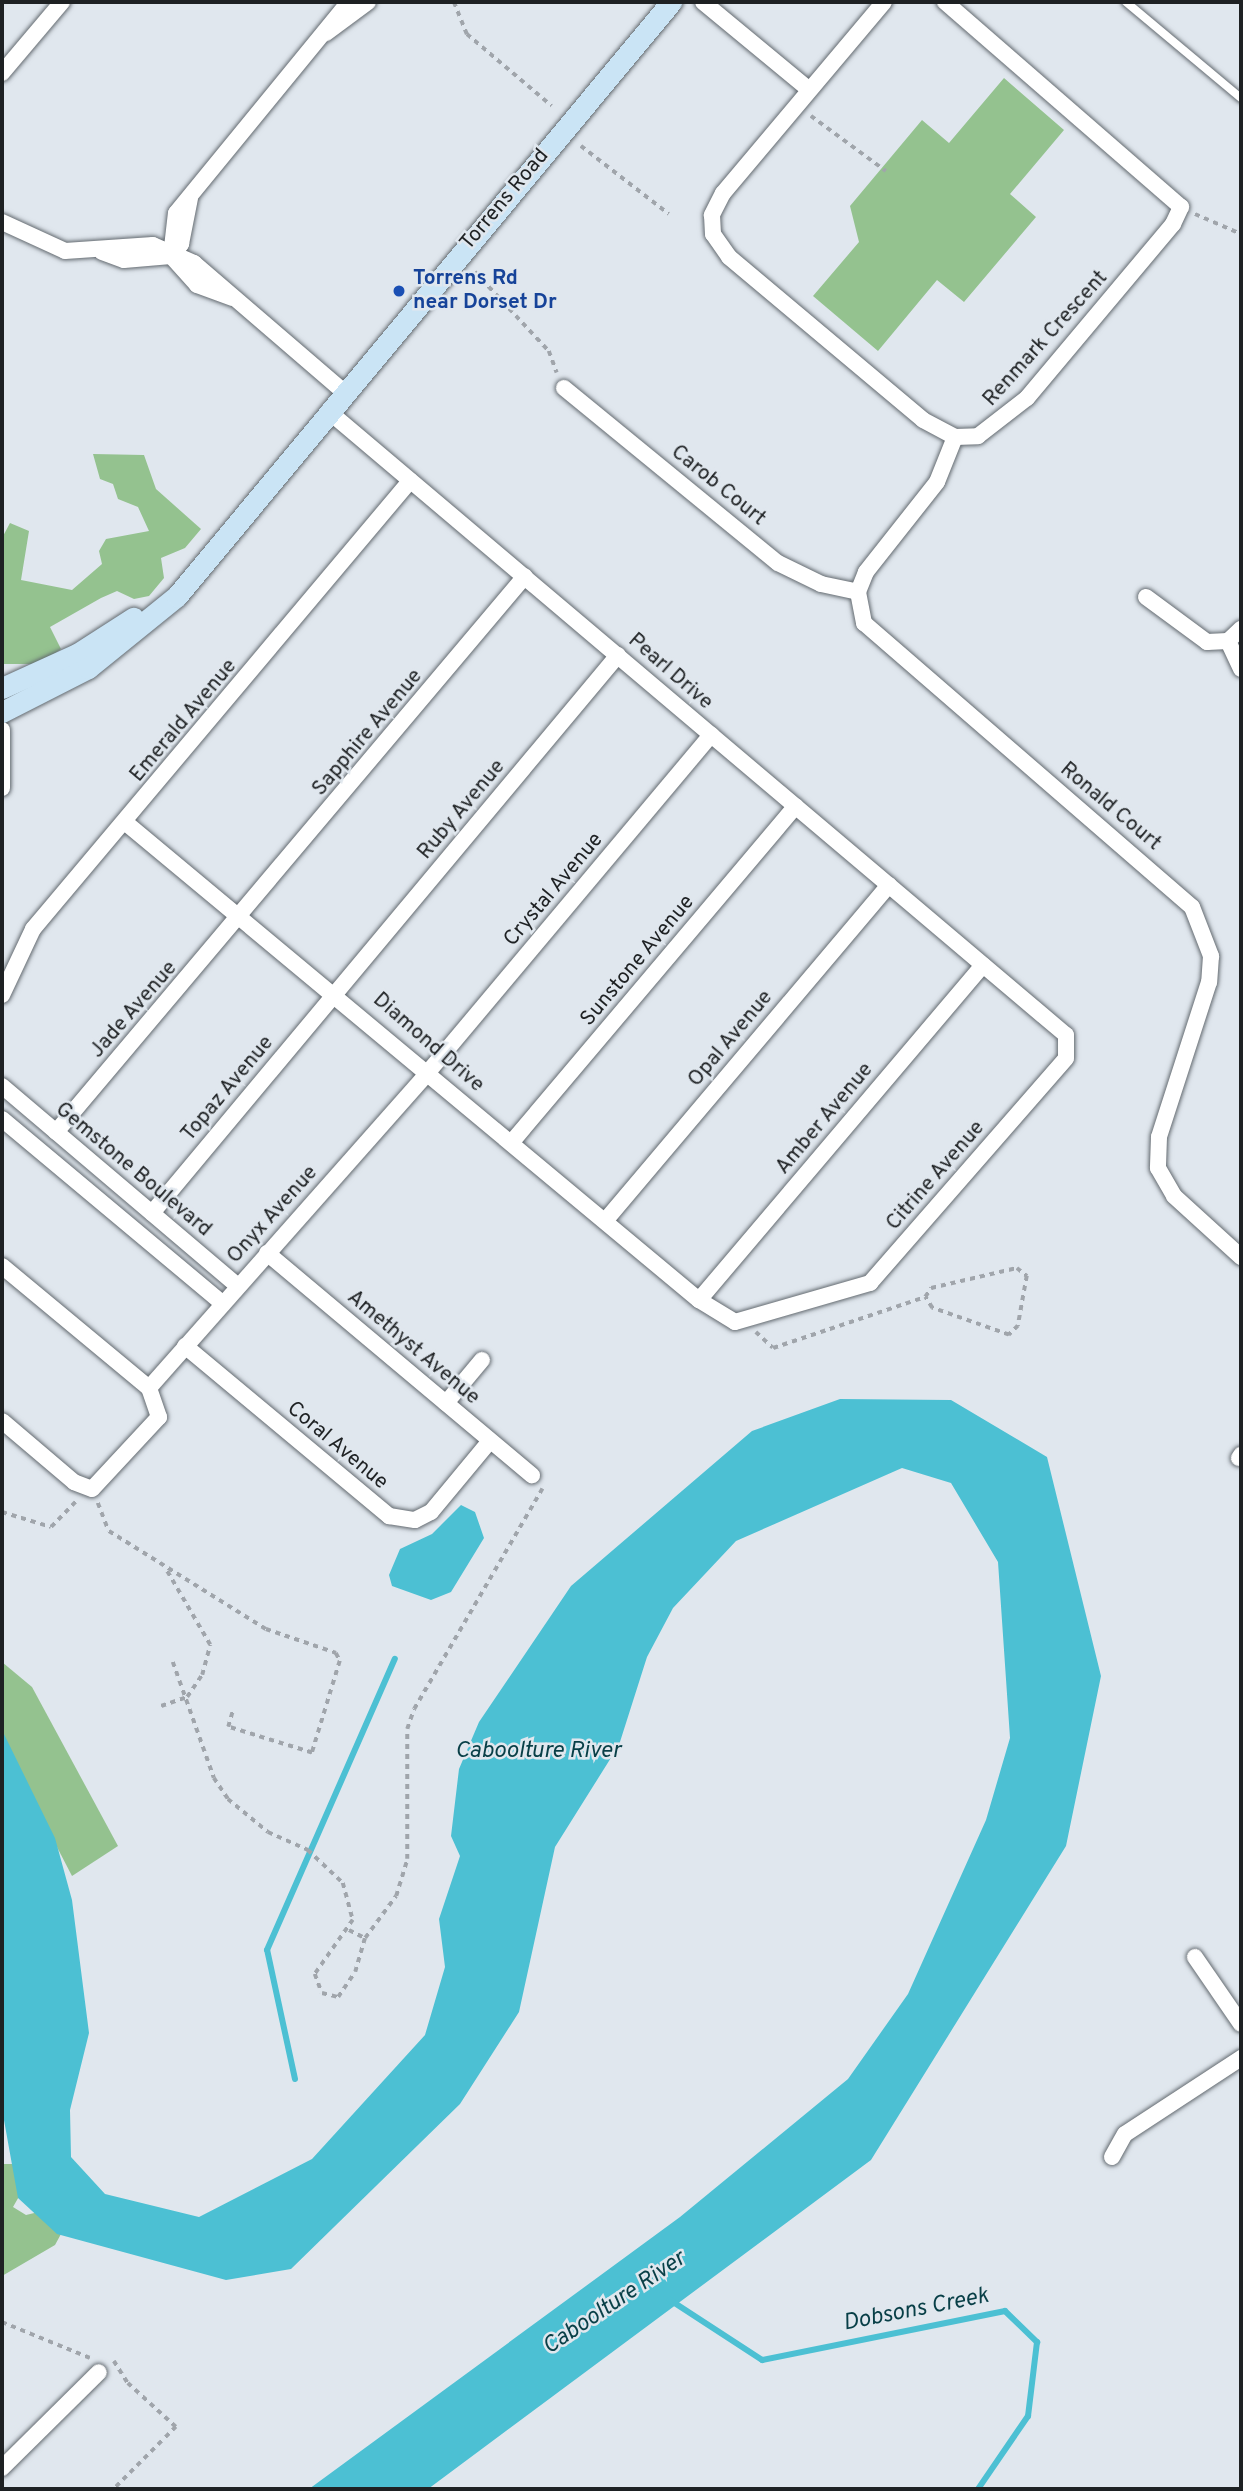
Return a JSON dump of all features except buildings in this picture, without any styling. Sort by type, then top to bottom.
[{"type":"main road","name":"Torrens Road","points":[[2,712],[113,651],[177,596],[204,558],[671,2]]},
{"type":"main road","name":"Torrens Road","points":[[2,688],[104,638],[204,558]]},
{"type":"street","points":[[2,73],[62,2]]},
{"type":"street","points":[[2,222],[65,251],[102,252],[124,260],[171,256],[181,244],[190,198],[349,2]]},
{"type":"street","points":[[324,34],[368,2]]},
{"type":"street","points":[[703,2],[808,89]]},
{"type":"street","points":[[858,592],[866,572],[937,482],[955,437],[923,420],[715,240],[712,215],[723,193],[884,2]]},
{"type":"street","points":[[945,2],[1181,207]]},
{"type":"street","name":"Renmark Crescent","points":[[955,437],[989,430],[1027,398],[1173,224],[1181,207]]},
{"type":"street","points":[[171,256],[197,285],[232,298],[344,392]]},
{"type":"street","name":"Carob Court","points":[[564,388],[778,563],[821,584],[858,592]]},
{"type":"street","name":"Pearl Drive","points":[[328,411],[983,965]]},
{"type":"street","name":"Emerald Avenue","points":[[2,995],[33,929],[126,823],[411,481]]},
{"type":"street","name":"Sapphire Avenue","points":[[243,916],[525,576]]},
{"type":"street","name":"Ronald Court","points":[[858,592],[864,623],[875,635],[1192,907],[1211,956],[1209,982],[1159,1137],[1158,1168],[1174,1196],[1241,1257]]},
{"type":"street","points":[[1146,597],[1190,633],[1207,642],[1228,641],[1241,629]]},
{"type":"street","points":[[1228,641],[1241,669]]},
{"type":"street","name":"Ruby Avenue","points":[[337,993],[618,655]]},
{"type":"street","points":[[2,730],[2,788]]},
{"type":"street","name":"Crystal Avenue","points":[[429,1071],[711,735]]},
{"type":"street","name":"Sunstone Avenue","points":[[512,1143],[796,806]]},
{"type":"street","name":"Diamond Drive","points":[[126,823],[337,993],[699,1300]]},
{"type":"street","name":"Opal Avenue","points":[[605,1221],[889,885]]},
{"type":"street","name":"Jade Avenue","points":[[56,1132],[243,916]]},
{"type":"street","name":"Amber Avenue","points":[[699,1300],[983,965]]},
{"type":"street","name":"Citrine Avenue","points":[[699,1300],[735,1322],[870,1283],[1066,1058],[1066,1035],[983,965]]},
{"type":"street","name":"Topaz Avenue","points":[[152,1213],[337,993]]},
{"type":"street","name":"Onyx Avenue","points":[[149,1388],[429,1071]]},
{"type":"street","name":"Gemstone Boulevard","points":[[2,1086],[238,1286]]},
{"type":"street","points":[[2,1119],[222,1303]]},
{"type":"street","name":"Amethyst Avenue","points":[[267,1253],[532,1475]]},
{"type":"street","points":[[2,1266],[149,1388],[159,1417],[92,1489],[74,1482],[2,1421]]},
{"type":"street","name":"Coral Avenue","points":[[185,1346],[389,1516],[415,1520],[431,1512],[490,1441]]},
{"type":"street","points":[[446,1403],[482,1360]]},
{"type":"street","points":[[1195,1957],[1241,2024]]},
{"type":"street","points":[[1112,2157],[1125,2134],[1241,2058]]},
{"type":"street","points":[[2,2468],[100,2363]]},
{"type":"lane","points":[[1126,2],[1241,98]]},
{"type":"path","points":[[454,2],[467,34],[552,106]]},
{"type":"path","points":[[806,121],[813,113],[886,171]]},
{"type":"path","points":[[581,146],[668,214]]},
{"type":"path","points":[[1181,207],[1241,234]]},
{"type":"path","points":[[475,272],[548,351],[564,388]]},
{"type":"path","points":[[753,1317],[759,1342],[773,1348],[925,1297],[931,1288],[1017,1268],[1027,1276],[1018,1326],[1009,1335],[932,1308],[925,1297]]},
{"type":"path","points":[[173,1662],[214,1778],[228,1798],[268,1832],[326,1863],[351,1903],[349,1930],[315,1974],[315,1985],[331,1998],[345,1990],[365,1938],[396,1896],[407,1859],[407,1728],[543,1493],[532,1475]]},
{"type":"path","points":[[2,1512],[51,1527],[92,1489],[109,1531],[266,1629],[336,1653],[340,1661],[312,1753],[228,1727],[233,1710]]},
{"type":"path","points":[[161,1706],[187,1697],[202,1675],[210,1645],[164,1566]]},
{"type":"path","points":[[349,1930],[365,1938]]},
{"type":"path","points":[[2,2322],[100,2363],[176,2423],[114,2489]]},
{"type":"green space","points":[[1004,78],[1064,130],[1010,194],[1036,217],[964,302],[937,280],[878,351],[813,296],[859,242],[850,206],[922,120],[949,143]]},
{"type":"green space","points":[[93,454],[144,455],[156,489],[201,529],[185,548],[161,558],[164,578],[149,596],[134,599],[117,591],[101,598],[50,627],[61,649],[40,664],[2,664],[2,538],[10,523],[29,531],[21,580],[72,590],[102,564],[99,551],[106,539],[149,531],[138,507],[118,499],[113,484],[100,479]]},
{"type":"green space","points":[[2,1662],[32,1687],[118,1846],[72,1876],[2,1741]]},
{"type":"green space","points":[[2,2164],[18,2164],[25,2186],[13,2207],[26,2215],[55,2208],[67,2223],[55,2245],[2,2276]]},
{"type":"water","name":"Caboolture River","points":[[840,1399],[951,1400],[1047,1457],[1101,1676],[1066,1846],[871,2160],[428,2489],[309,2489],[680,2217],[848,2079],[908,1994],[986,1820],[1010,1738],[998,1562],[951,1483],[902,1468],[736,1541],[673,1608],[647,1657],[619,1745],[555,1847],[519,2012],[460,2104],[291,2269],[226,2280],[57,2234],[18,2198],[2,2109],[2,1730],[55,1838],[72,1900],[89,2033],[70,2110],[71,2157],[105,2194],[199,2217],[312,2159],[425,2035],[445,1967],[439,1919],[460,1856],[451,1836],[459,1769],[479,1722],[571,1586],[752,1431]]},
{"type":"water","points":[[461,1505],[475,1512],[484,1538],[451,1592],[431,1600],[392,1586],[389,1575],[400,1549],[432,1534]]},
{"type":"waterway","points":[[295,2079],[267,1950],[395,1659]]},
{"type":"waterway","name":"Dobsons Creek","points":[[670,2300],[762,2360],[1005,2311],[1037,2342],[1028,2416],[978,2489]]},
{"type":"place","name":"Torrens Rd near Dorset Dr","points":[[399,291]]}]
